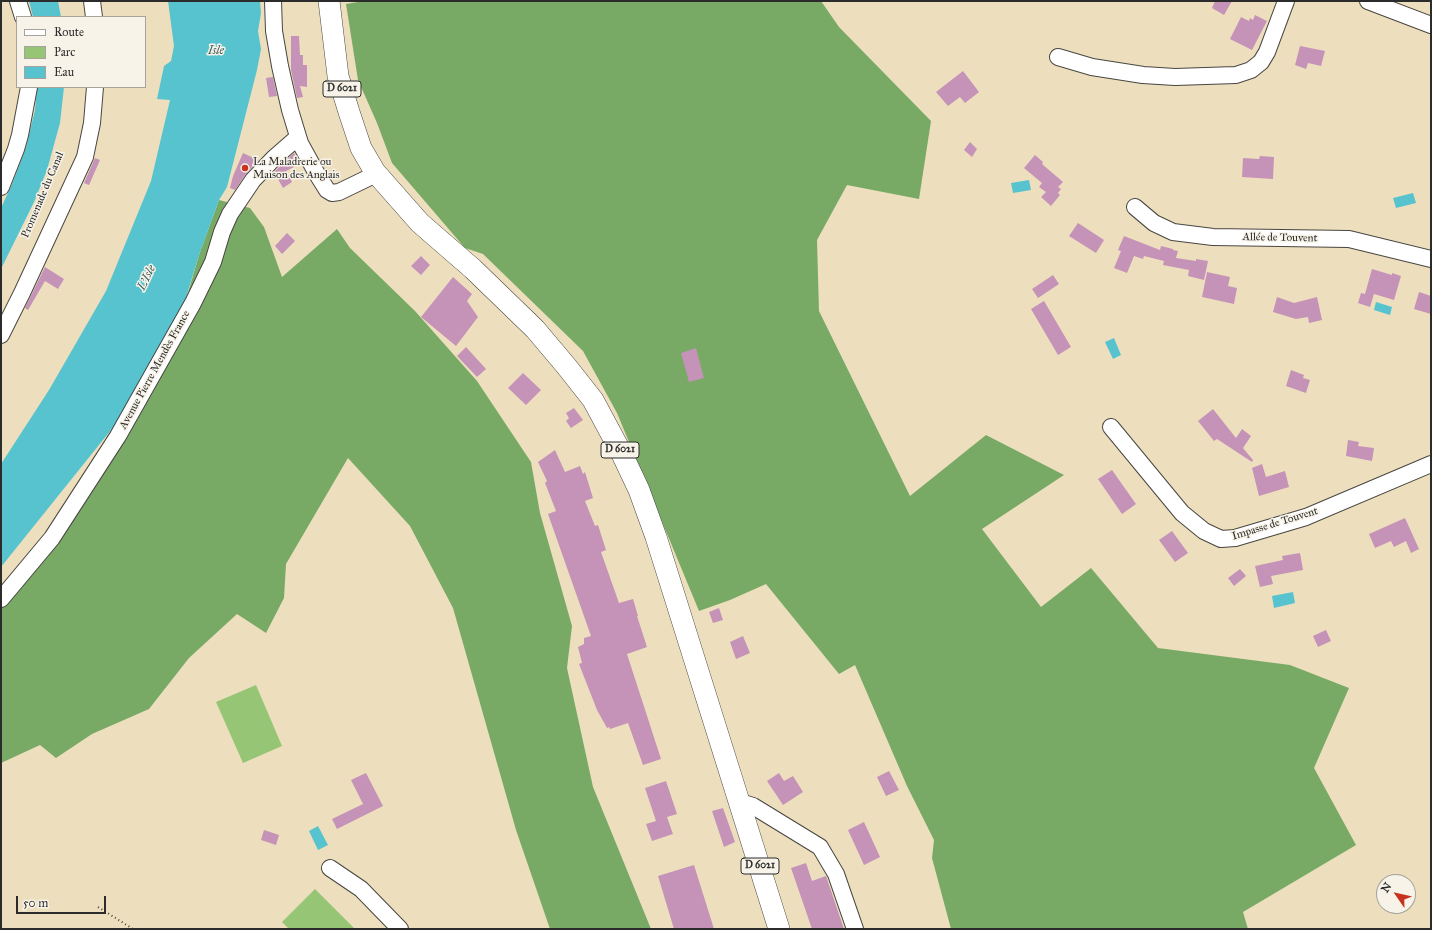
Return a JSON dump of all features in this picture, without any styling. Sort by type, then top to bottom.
[{"type":"main road","name":"D 6021","points":[[330,1],[338,76],[361,148],[375,172],[420,223],[473,269],[534,329],[567,367],[593,400],[640,490],[779,929]]},
{"type":"street","points":[[18,1],[23,16]]},
{"type":"street","points":[[92,1],[94,16]]},
{"type":"street","points":[[273,1],[274,31],[290,110],[300,143],[317,174],[327,190],[332,193],[339,192],[368,178],[375,172]]},
{"type":"street","points":[[1058,57],[1092,67],[1143,75],[1175,77],[1236,75],[1251,70],[1261,62],[1267,52],[1286,1]]},
{"type":"street","points":[[1368,1],[1374,2],[1431,25]]},
{"type":"street","points":[[1,187],[20,136],[29,88]]},
{"type":"street","points":[[1,335],[85,157],[92,123],[95,88]]},
{"type":"street","name":"Avenue Pierre Mendès France","points":[[1,599],[52,538],[118,436],[193,302],[213,262],[222,232],[230,214],[253,180],[274,158],[298,137]]},
{"type":"street","name":"Allée de Touvent","points":[[1135,207],[1154,223],[1173,232],[1213,237],[1349,239],[1431,259]]},
{"type":"street","name":"Impasse de Touvent","points":[[1111,427],[1182,513],[1204,532],[1221,540],[1235,538],[1306,517],[1431,464]]},
{"type":"street","points":[[740,802],[754,806],[820,847],[836,874],[855,929]]},
{"type":"street","points":[[330,868],[361,889],[400,929]]},
{"type":"path","points":[[98,906],[133,929]]},
{"type":"green space","points":[[364,1],[821,1],[839,27],[931,121],[919,199],[847,185],[817,240],[819,311],[910,496],[986,435],[1064,475],[982,529],[1041,607],[1091,568],[1158,648],[1290,665],[1349,688],[1314,768],[1356,845],[1243,912],[1248,929],[951,929],[932,858],[934,840],[907,786],[855,665],[839,674],[766,584],[730,600],[699,611],[617,413],[583,351],[483,254],[465,248],[392,163],[377,123],[358,80],[346,4]]},
{"type":"green space","points":[[219,200],[250,208],[264,227],[282,277],[337,229],[350,248],[415,311],[477,381],[531,462],[540,513],[572,626],[567,668],[593,787],[651,929],[550,929],[516,830],[453,608],[410,526],[348,458],[286,564],[284,598],[266,633],[237,614],[189,658],[149,709],[92,734],[56,758],[40,745],[1,763],[1,593],[51,528],[85,479],[183,310],[199,255]]},
{"type":"green space","points":[[256,685],[282,746],[243,763],[216,702]]},
{"type":"green space","points":[[315,889],[355,929],[289,929],[282,922]]},
{"type":"water","points":[[29,1],[58,1],[61,16],[33,16]]},
{"type":"water","points":[[168,1],[260,1],[261,13],[258,31],[261,49],[227,187],[219,200],[199,255],[181,314],[119,420],[1,567],[1,464],[49,390],[106,291],[151,181],[170,100],[157,99],[164,66],[171,61],[174,46]]},
{"type":"water","points":[[37,88],[64,88],[60,123],[47,170],[34,202],[1,269],[1,208],[26,147],[35,110]]},
{"type":"water","points":[[1029,180],[1031,190],[1013,193],[1011,183]]},
{"type":"water","points":[[1413,193],[1416,203],[1396,208],[1393,198]]},
{"type":"water","points":[[1376,302],[1392,307],[1390,315],[1374,310]]},
{"type":"water","points":[[1114,338],[1121,355],[1113,359],[1105,342]]},
{"type":"water","points":[[1293,592],[1295,603],[1274,608],[1272,596]]},
{"type":"water","points":[[318,826],[328,845],[318,850],[309,831]]},
{"type":"building","points":[[1215,1],[1232,1],[1224,15],[1212,8]]},
{"type":"building","points":[[1255,15],[1267,21],[1252,50],[1230,39],[1241,17],[1249,21],[1250,18],[1253,20]]},
{"type":"building","points":[[291,36],[299,36],[300,55],[303,55],[303,65],[307,65],[307,87],[300,86],[303,97],[297,98],[291,70]]},
{"type":"building","points":[[1300,46],[1325,51],[1321,66],[1308,63],[1306,69],[1295,65]]},
{"type":"building","points":[[963,71],[979,92],[965,103],[960,97],[948,106],[936,92]]},
{"type":"building","points":[[273,77],[277,96],[269,97],[266,78]]},
{"type":"building","points":[[970,142],[977,149],[972,157],[964,150]]},
{"type":"building","name":"La Maladrerie ou Maison des Anglais","points":[[243,153],[258,160],[235,190],[230,188],[233,176]]},
{"type":"building","points":[[294,153],[297,158],[291,161],[294,167],[286,171],[292,182],[283,188],[274,172]]},
{"type":"building","points":[[1035,155],[1043,162],[1042,164],[1063,182],[1058,187],[1061,189],[1058,193],[1060,195],[1051,206],[1041,197],[1046,192],[1039,187],[1042,183],[1024,168]]},
{"type":"building","points":[[1260,156],[1274,157],[1273,179],[1242,177],[1243,158],[1259,159]]},
{"type":"building","points":[[95,158],[100,160],[89,185],[84,183]]},
{"type":"building","points":[[1078,223],[1104,240],[1096,253],[1069,236]]},
{"type":"building","points":[[287,233],[295,241],[282,254],[275,246]]},
{"type":"building","points":[[1124,236],[1160,250],[1161,246],[1178,251],[1176,258],[1208,261],[1204,280],[1188,276],[1189,270],[1163,265],[1164,261],[1144,256],[1143,259],[1134,256],[1127,273],[1114,268],[1121,251],[1118,250]]},
{"type":"building","points":[[421,256],[430,265],[421,275],[411,266]]},
{"type":"building","points":[[45,267],[64,279],[58,289],[45,281],[28,310],[25,308]]},
{"type":"building","points":[[1372,269],[1401,276],[1394,300],[1374,294],[1370,307],[1358,303],[1361,293],[1365,294]]},
{"type":"building","points":[[1207,272],[1230,277],[1228,286],[1237,288],[1234,304],[1202,297]]},
{"type":"building","points":[[1053,275],[1059,284],[1038,298],[1032,289]]},
{"type":"building","points":[[453,277],[472,294],[467,301],[478,317],[456,346],[421,317]]},
{"type":"building","points":[[1419,292],[1431,296],[1431,314],[1414,309]]},
{"type":"building","points":[[1277,297],[1294,303],[1317,297],[1322,320],[1309,323],[1308,317],[1296,319],[1273,312]]},
{"type":"building","points":[[1044,301],[1071,347],[1058,355],[1031,309]]},
{"type":"building","points":[[466,347],[486,369],[477,377],[457,356]]},
{"type":"building","points":[[696,348],[704,378],[689,382],[681,353]]},
{"type":"building","points":[[1291,370],[1304,375],[1303,378],[1310,380],[1306,393],[1286,386]]},
{"type":"building","points":[[523,373],[541,390],[526,405],[508,388]]},
{"type":"building","points":[[574,408],[583,420],[571,428],[566,421],[569,418],[566,413]]},
{"type":"building","points":[[1213,409],[1236,438],[1242,429],[1251,436],[1243,448],[1253,460],[1252,462],[1217,439],[1214,441],[1198,421]]},
{"type":"building","points":[[1348,440],[1359,442],[1358,446],[1374,448],[1372,461],[1346,456]]},
{"type":"building","points":[[555,450],[565,472],[580,466],[583,474],[585,472],[593,498],[585,501],[595,526],[598,525],[606,550],[601,552],[619,603],[633,599],[647,647],[627,654],[661,759],[643,765],[628,723],[610,729],[609,727],[607,728],[597,710],[579,664],[582,663],[578,647],[584,644],[584,638],[591,636],[548,514],[556,511],[545,483],[547,481],[538,462]]},
{"type":"building","points":[[1262,464],[1266,477],[1285,471],[1289,487],[1259,496],[1252,468]]},
{"type":"building","points":[[1112,470],[1136,504],[1122,514],[1098,479]]},
{"type":"building","points":[[1405,518],[1419,549],[1411,553],[1406,541],[1394,547],[1391,541],[1375,548],[1369,534]]},
{"type":"building","points":[[1172,531],[1188,553],[1175,562],[1159,540]]},
{"type":"building","points":[[1300,553],[1303,570],[1271,576],[1273,584],[1260,587],[1255,566],[1283,560],[1282,556]]},
{"type":"building","points":[[1240,569],[1246,576],[1234,586],[1228,578]]},
{"type":"building","points":[[719,608],[723,620],[713,623],[709,612]]},
{"type":"building","points":[[1326,630],[1331,641],[1318,647],[1313,636]]},
{"type":"building","points":[[743,636],[750,653],[736,659],[730,642]]},
{"type":"building","points":[[889,771],[899,790],[886,796],[877,777]]},
{"type":"building","points":[[366,773],[383,806],[337,829],[332,819],[363,804],[351,780]]},
{"type":"building","points":[[779,773],[784,781],[793,776],[803,792],[783,805],[767,781]]},
{"type":"building","points":[[666,781],[677,814],[667,817],[673,834],[652,841],[646,824],[656,821],[645,788]]},
{"type":"building","points":[[723,808],[735,842],[724,847],[712,811]]},
{"type":"building","points":[[864,822],[880,857],[864,865],[848,830]]},
{"type":"building","points":[[264,830],[279,835],[276,845],[261,840]]},
{"type":"building","points":[[806,863],[812,881],[826,876],[844,929],[812,929],[791,868]]},
{"type":"building","points":[[694,865],[714,929],[674,929],[658,876]]},
{"type":"place","name":"La Maladrerie ou Maison des Anglais","points":[[245,168]]},
{"type":"water label","name":"Isle","points":[[216,51]]},
{"type":"water label","name":"L'Isle","points":[[147,278]]}]
